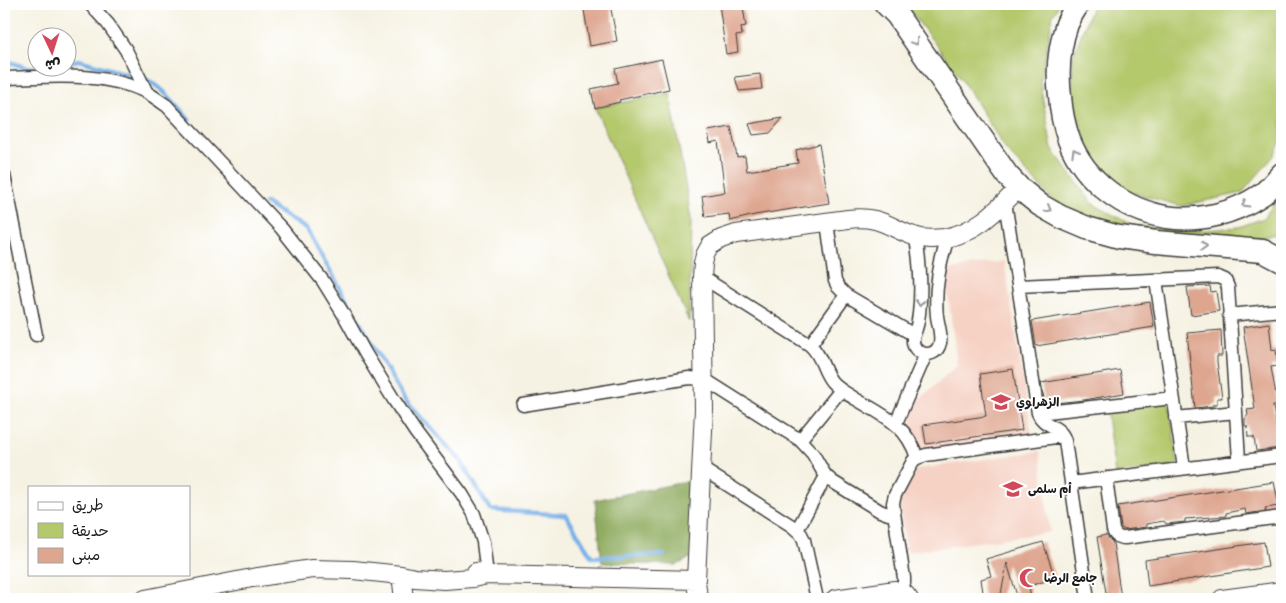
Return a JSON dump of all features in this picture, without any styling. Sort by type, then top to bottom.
[{"type":"highway","points":[[886,4],[897,15],[1006,175],[1012,195],[1040,205],[1061,217],[1087,228],[1119,237],[1264,251],[1282,261]]},
{"type":"highway","points":[[1078,4],[1067,24],[1060,55],[1061,114],[1069,141],[1083,166],[1102,188],[1126,204],[1152,215],[1181,219],[1210,217],[1237,209],[1262,194],[1282,174]]},
{"type":"street","points":[[90,4],[108,24],[126,50],[146,91]]},
{"type":"street","points":[[4,78],[86,76],[109,80],[146,91],[166,106],[282,229],[323,281],[394,400],[416,433],[462,494],[474,514],[483,542],[487,575]]},
{"type":"street","points":[[4,176],[36,334]]},
{"type":"street","points":[[698,599],[696,580],[704,409],[702,277],[705,255],[710,246],[721,239],[736,234],[863,218],[876,220],[916,238],[934,239],[958,236],[972,229],[1012,195]]},
{"type":"street","points":[[1012,195],[1018,286],[1038,413],[1042,421],[1056,428],[1063,436],[1088,599]]},
{"type":"street","points":[[827,222],[835,281],[838,287],[846,295],[914,335]]},
{"type":"street","points":[[916,238],[920,274],[919,312],[912,340],[916,350],[920,353],[931,354],[939,347],[940,341],[936,300],[939,276],[948,237]]},
{"type":"street","points":[[920,274],[939,276]]},
{"type":"street","points":[[702,277],[816,350],[828,376],[841,390],[896,423],[911,442],[917,458]]},
{"type":"street","points":[[1018,286],[1222,278],[1227,283],[1239,460]]},
{"type":"street","points":[[1156,280],[1184,468]]},
{"type":"street","points":[[810,345],[846,295]]},
{"type":"street","points":[[1229,315],[1282,310]]},
{"type":"street","points":[[896,423],[926,354]]},
{"type":"street","points":[[523,405],[689,378],[704,378],[800,440],[813,454],[826,476],[833,482],[880,511],[888,514],[894,513]]},
{"type":"street","points":[[800,440],[841,390]]},
{"type":"street","points":[[1038,413],[1173,398]]},
{"type":"street","points":[[1176,418],[1236,412]]},
{"type":"street","points":[[834,599],[890,591],[905,595],[893,503],[895,494],[910,466],[917,458],[926,455],[1063,436]]},
{"type":"street","points":[[1071,483],[1282,456]]},
{"type":"street","points":[[701,468],[797,530],[804,540],[816,599]]},
{"type":"street","points":[[797,530],[826,476]]},
{"type":"street","points":[[1106,478],[1113,530],[1118,537],[1125,538],[1282,517]]},
{"type":"street","points":[[145,599],[252,578],[312,569],[353,570],[401,575],[444,569],[487,575],[696,580]]},
{"type":"street","points":[[401,575],[404,599]]},
{"type":"street","points":[[1222,599],[1282,591]]},
{"type":"shaded area","points":[[1004,261],[1032,436],[919,456],[909,409],[957,365],[945,271]]},
{"type":"shaded area","points":[[1040,451],[1050,532],[907,552],[897,497],[917,469]]},
{"type":"green space","points":[[905,4],[1060,4],[1053,14],[1040,83],[1052,149],[1093,204],[1132,225],[1185,232],[1239,227],[1264,218],[1282,191],[1282,233],[1240,240],[1144,236],[1106,224],[1056,204],[1006,150],[960,77]]},
{"type":"green space","points":[[1093,4],[1282,4],[1282,139],[1273,157],[1242,193],[1181,206],[1130,192],[1096,164],[1072,104],[1073,56]]},
{"type":"green space","points":[[670,93],[691,219],[689,322],[595,108]]},
{"type":"green space","points":[[1169,401],[1178,466],[1115,474],[1106,408]]},
{"type":"green space","points":[[690,481],[690,506],[696,555],[677,565],[602,563],[595,500]]},
{"type":"building","points":[[583,4],[610,4],[617,41],[590,46]]},
{"type":"building","points":[[719,4],[736,4],[737,8],[743,7],[746,26],[741,27],[742,35],[736,36],[738,52],[726,54]]},
{"type":"building","points":[[662,59],[669,89],[619,100],[620,102],[595,108],[591,89],[618,83],[615,69]]},
{"type":"building","points":[[760,74],[762,89],[739,91],[735,77]]},
{"type":"building","points":[[783,118],[770,133],[753,135],[749,124]]},
{"type":"building","points":[[731,127],[737,157],[745,156],[747,171],[798,163],[796,150],[819,144],[829,203],[730,221],[729,214],[705,217],[702,196],[725,192],[718,141],[710,143],[708,131]]},
{"type":"building","points":[[1210,286],[1211,292],[1216,291],[1219,311],[1191,315],[1187,287]]},
{"type":"building","points":[[1150,302],[1154,327],[1036,346],[1032,321]]},
{"type":"building","points":[[1269,323],[1272,350],[1276,349],[1278,366],[1271,367],[1278,406],[1273,406],[1280,448],[1256,451],[1254,437],[1248,437],[1247,426],[1245,426],[1245,419],[1248,415],[1247,410],[1255,409],[1243,327]]},
{"type":"building","points":[[1221,330],[1222,356],[1217,356],[1217,362],[1222,398],[1217,398],[1217,404],[1213,404],[1213,406],[1195,408],[1187,333]]},
{"type":"building","points":[[1013,369],[1022,430],[926,444],[923,425],[986,416],[980,374]]},
{"type":"building","points":[[1120,370],[1124,393],[1045,404],[1041,383]]},
{"type":"building","points":[[1274,482],[1279,506],[1265,508],[1266,511],[1246,514],[1245,509],[1226,513],[1226,516],[1185,519],[1185,522],[1166,524],[1164,521],[1146,524],[1146,527],[1125,530],[1121,528],[1118,506]]},
{"type":"building","points":[[1106,535],[1113,543],[1121,598],[1107,599],[1097,537]]},
{"type":"building","points":[[1043,542],[1055,578],[1029,586],[1031,599],[1018,599],[1007,563],[1000,599],[984,599],[981,579],[991,576],[986,559]]},
{"type":"building","points":[[1264,542],[1268,567],[1148,586],[1145,560]]},
{"type":"waterway","points":[[4,60],[28,68]]},
{"type":"waterway","points":[[78,60],[136,77]]},
{"type":"waterway","points":[[144,79],[163,91],[189,120]]},
{"type":"waterway","points":[[265,203],[306,229],[404,399],[461,461],[490,510],[566,515],[592,557],[664,555]]},
{"type":"place","name":"الزهراوي","points":[[1001,402]]},
{"type":"place","name":"أم سلمى","points":[[1013,489]]},
{"type":"place","name":"جامع الرضا","points":[[1029,578]]}]
